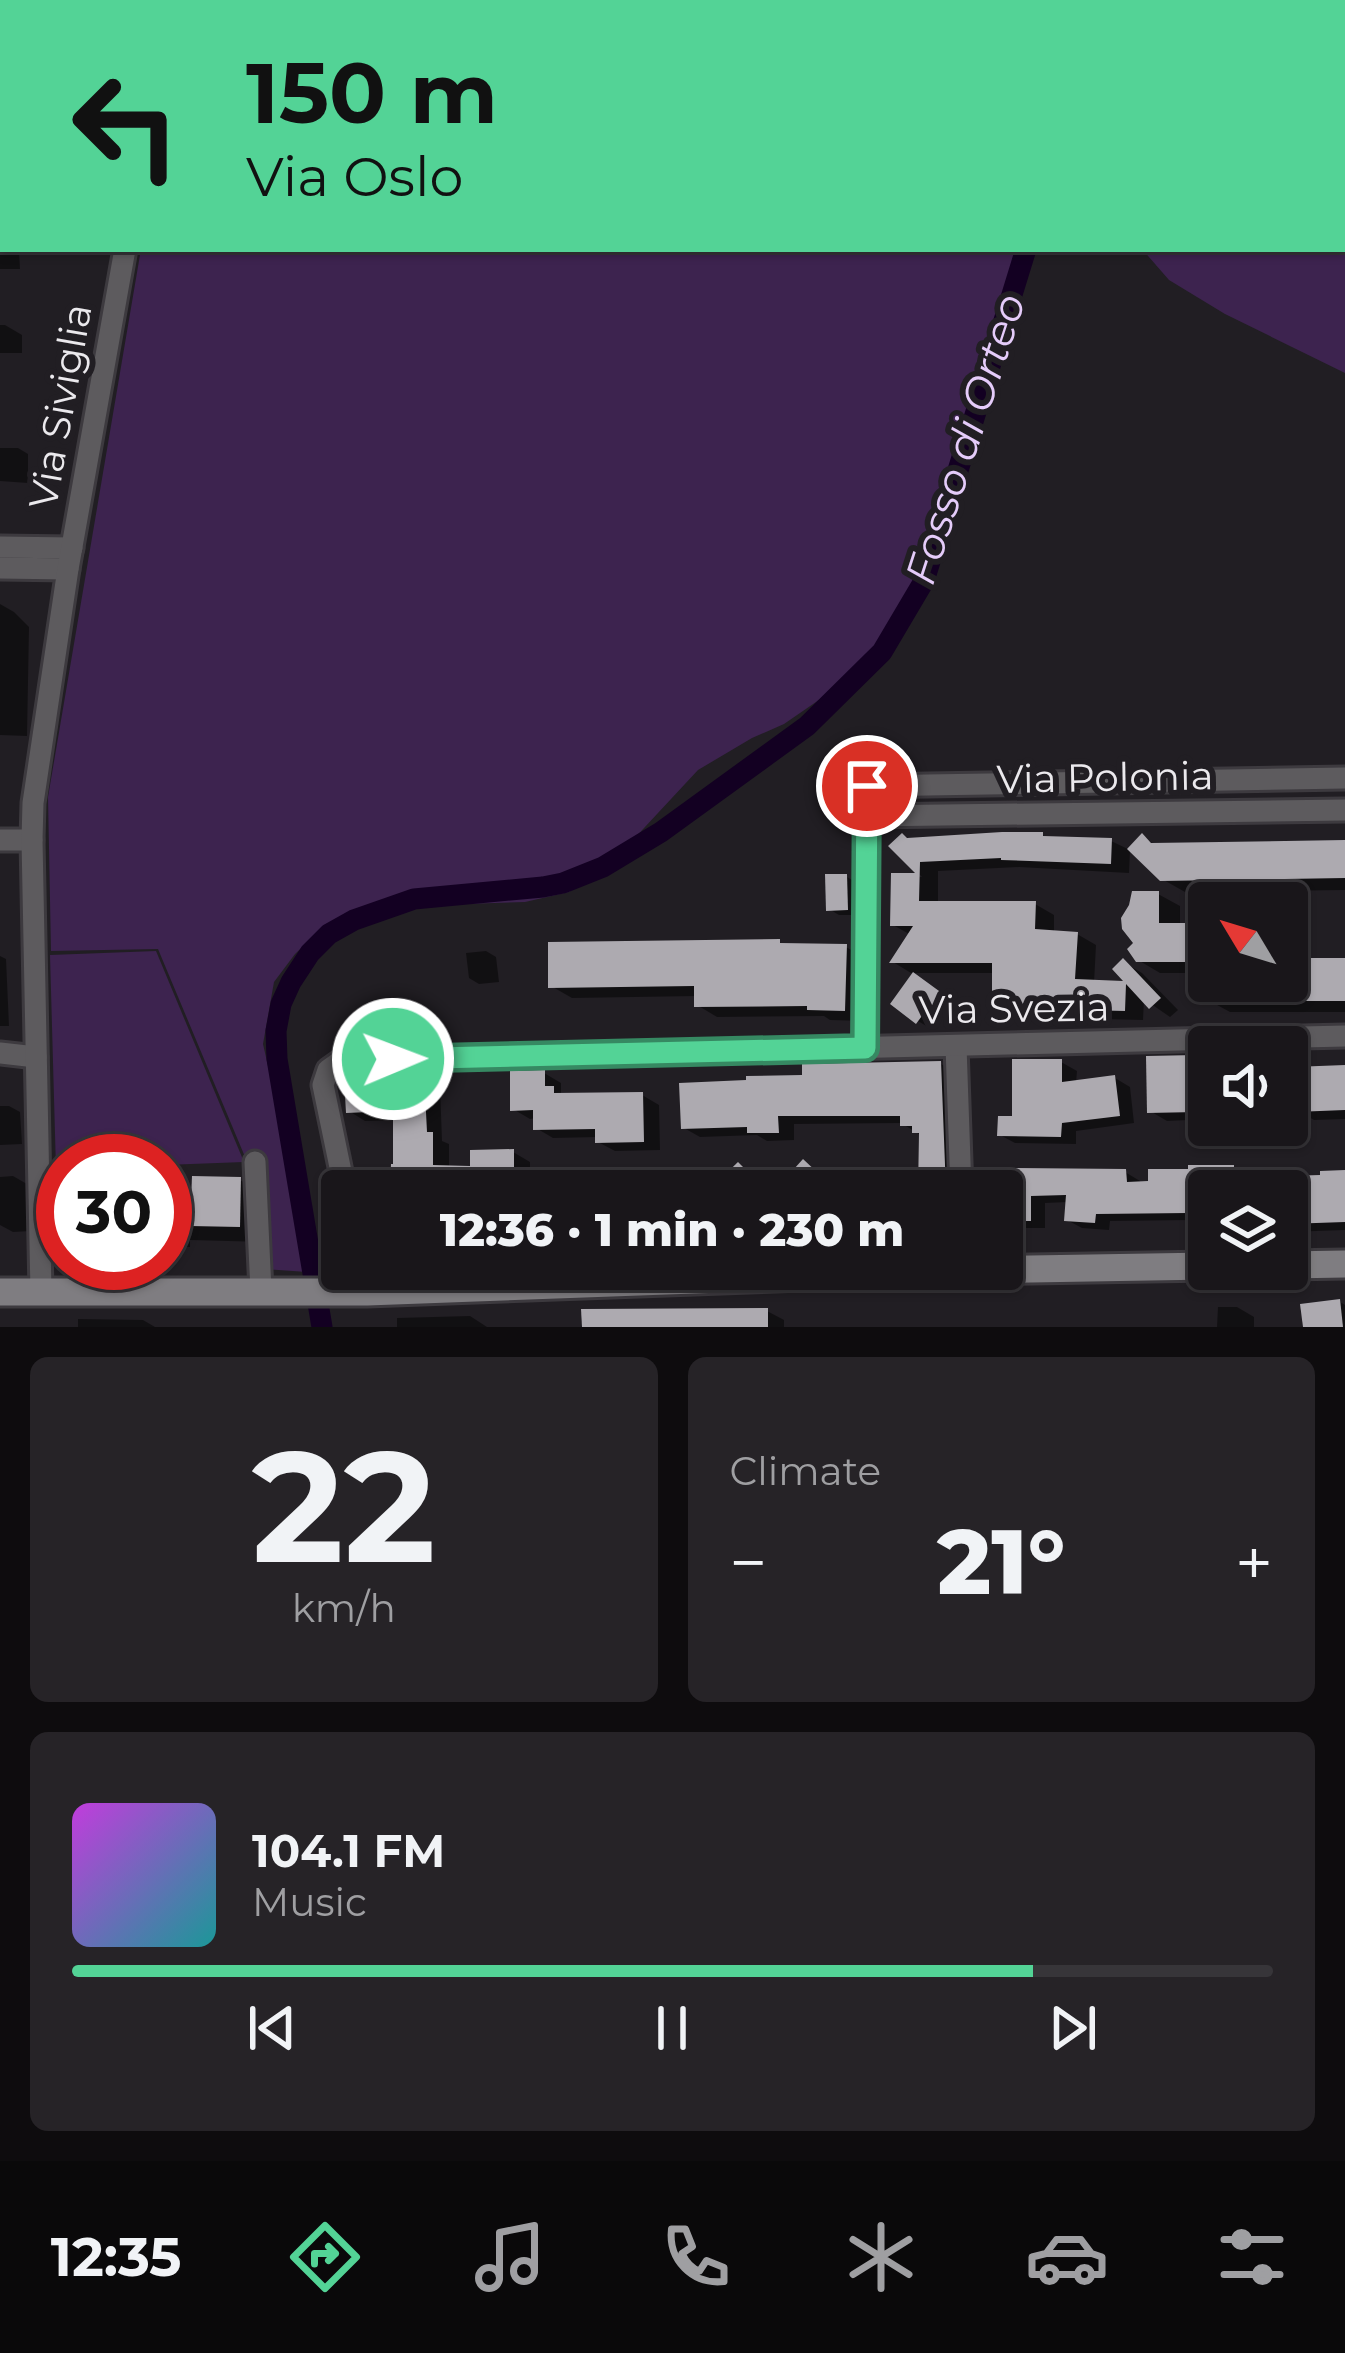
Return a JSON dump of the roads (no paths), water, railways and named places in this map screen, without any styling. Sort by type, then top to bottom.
[{"type":"main road","points":[[1308,1265],[1345,1264]]},
{"type":"main road","points":[[1023,1268],[1188,1266]]},
{"type":"main road","points":[[0,1292],[270,1292],[321,1288]]},
{"type":"street","name":"Via Siviglia","points":[[41,1293],[32,840],[37,768],[124,252]]},
{"type":"street","points":[[0,547],[70,558]]},
{"type":"street","points":[[0,568],[70,558]]},
{"type":"street","name":"Via Polonia","points":[[1345,778],[867,786],[867,816],[1345,810]]},
{"type":"street","points":[[865,1048],[867,816]]},
{"type":"street","points":[[0,841],[32,840]]},
{"type":"street","name":"Via Svezia","points":[[340,1170],[323,1081],[328,1070],[346,1060],[1345,1036]]},
{"type":"street","points":[[956,1046],[960,1170]]},
{"type":"street","points":[[0,1053],[35,1057]]},
{"type":"street","points":[[255,1162],[270,1292]]},
{"type":"waterway","name":"Fosso di Orteo","points":[[322,1327],[277,1059],[276,1031],[291,982],[329,934],[354,920],[414,899],[543,887],[603,867],[661,832],[807,726],[882,652],[924,581],[1025,252]]}]
